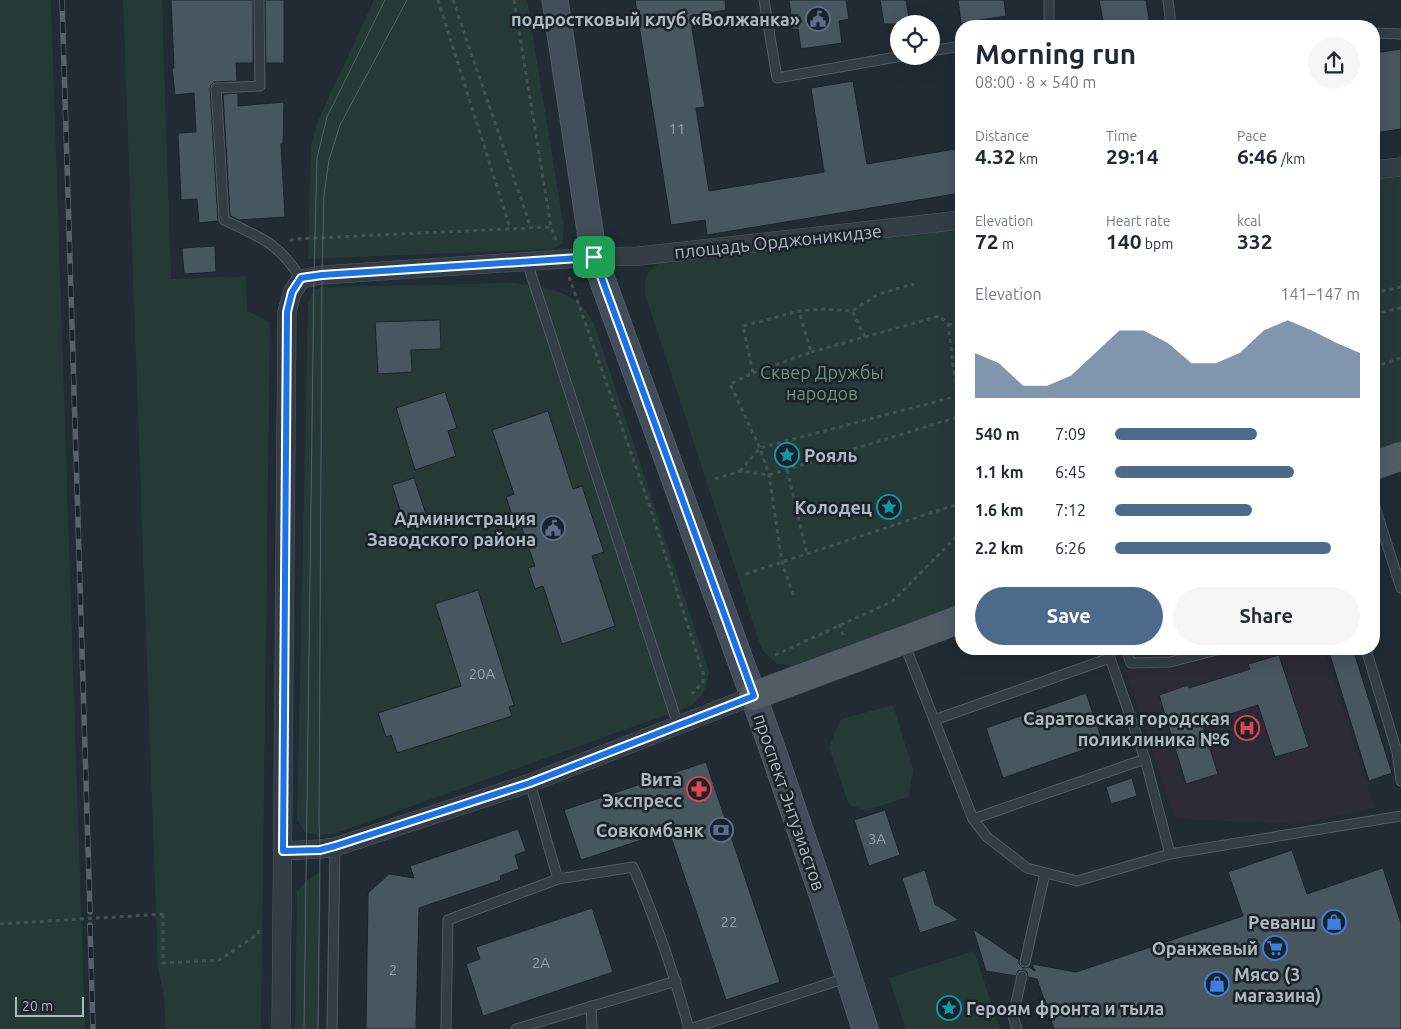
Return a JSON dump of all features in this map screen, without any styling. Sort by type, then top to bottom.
[{"type":"main road","name":"проспект Энтузиастов","points":[[555,0],[594,257],[754,696],[823,897],[865,1029]]},
{"type":"main road","points":[[1380,464],[1401,456]]},
{"type":"main road","points":[[754,696],[955,621]]},
{"type":"street","points":[[1380,169],[1401,167]]},
{"type":"street","name":"площадь Орджоникидзе","points":[[301,278],[594,257],[639,256],[955,221]]},
{"type":"street","points":[[280,1029],[287,312],[292,292],[301,278]]},
{"type":"street","points":[[283,851],[320,850],[335,846],[530,783],[754,696]]},
{"type":"lane","points":[[259,0],[260,86],[216,88],[224,220],[276,246],[301,278]]},
{"type":"lane","points":[[764,0],[777,78],[890,58]]},
{"type":"lane","points":[[1048,20],[1049,0]]},
{"type":"lane","points":[[1168,0],[1170,20]]},
{"type":"lane","points":[[1380,33],[1401,34]]},
{"type":"lane","points":[[940,50],[955,47]]},
{"type":"lane","points":[[527,262],[678,725]]},
{"type":"lane","points":[[1380,523],[1401,588]]},
{"type":"lane","points":[[903,641],[973,819],[987,837],[1027,868],[1077,881],[1170,854],[1401,816]]},
{"type":"lane","points":[[934,720],[1106,655]]},
{"type":"lane","points":[[1109,655],[1145,759],[1170,854]]},
{"type":"lane","points":[[1128,655],[1131,663],[1170,662],[1197,655]]},
{"type":"lane","points":[[1368,655],[1397,752],[1401,781]]},
{"type":"lane","points":[[973,819],[1145,759]]},
{"type":"lane","points":[[530,783],[558,879]]},
{"type":"lane","points":[[332,1029],[335,846]]},
{"type":"lane","points":[[446,1029],[448,920],[558,879],[633,867],[650,906],[676,981],[689,1029],[848,977]]},
{"type":"lane","points":[[1025,962],[1045,873]]},
{"type":"lane","points":[[1017,1029],[1013,1016],[1022,976]]},
{"type":"lane","points":[[516,1029],[676,981]]},
{"type":"lane","points":[[591,1006],[592,1029]]},
{"type":"path","points":[[438,0],[510,228]]},
{"type":"path","points":[[454,0],[531,228]]},
{"type":"path","points":[[276,246],[294,239],[510,228],[551,228]]},
{"type":"path","points":[[753,373],[743,326],[799,311],[824,309],[852,310],[879,294],[914,284]]},
{"type":"path","points":[[1380,292],[1401,287]]},
{"type":"path","points":[[1380,313],[1401,308]]},
{"type":"path","points":[[852,310],[865,337]]},
{"type":"path","points":[[799,311],[811,352]]},
{"type":"path","points":[[793,595],[782,562],[769,475],[760,448],[730,384],[753,373],[811,352],[939,316],[948,324],[955,326]]},
{"type":"path","points":[[948,324],[955,369]]},
{"type":"path","points":[[1380,365],[1401,358]]},
{"type":"path","points":[[740,472],[760,448],[955,396]]},
{"type":"path","points":[[715,479],[740,472],[769,475],[955,418]]},
{"type":"path","points":[[787,470],[807,554]]},
{"type":"path","points":[[648,501],[703,673],[702,682],[692,694]]},
{"type":"path","points":[[746,574],[955,506]]},
{"type":"path","points":[[775,655],[893,601],[955,538]]},
{"type":"path","points":[[0,924],[163,914],[163,963],[219,960],[258,934],[261,924]]},
{"type":"shaded area","name":"Саратовская городская поликлиника №6","points":[[1121,655],[1326,655],[1375,808],[1298,824],[1175,819]]},
{"type":"green space","points":[[0,0],[51,0],[85,1029],[0,1029]]},
{"type":"green space","points":[[123,0],[162,0],[171,279],[246,276],[247,311],[270,322],[261,1029],[165,1029],[164,997],[158,968]]},
{"type":"green space","points":[[374,0],[527,0],[564,229],[563,243],[553,249],[308,259],[311,145],[318,121]]},
{"type":"green space","points":[[1401,175],[1401,443],[1380,451],[1380,177]]},
{"type":"green space","name":"Сквер Дружбы народов","points":[[955,226],[955,606],[794,665],[777,664],[762,650],[645,294],[645,281],[648,273],[665,259]]},
{"type":"green space","points":[[514,283],[550,289],[570,297],[587,312],[594,324],[709,671],[706,686],[699,699],[691,706],[334,834],[318,835],[305,832],[297,820],[308,303],[314,290],[324,287]]},
{"type":"green space","points":[[893,705],[913,770],[909,797],[866,810],[849,805],[829,747],[841,719]]},
{"type":"green space","points":[[321,871],[319,1029],[295,1029],[297,891],[305,882]]},
{"type":"green space","points":[[974,951],[1000,1029],[906,1029],[889,978]]},
{"type":"building","points":[[171,0],[253,0],[253,63],[236,63],[237,81],[215,82],[210,88],[218,221],[199,223],[197,199],[181,200],[178,133],[196,132],[194,93],[175,95],[172,68],[174,68]]},
{"type":"building","points":[[265,0],[284,0],[284,63],[266,63]]},
{"type":"building","points":[[635,0],[725,0],[726,10],[690,16],[705,107],[696,108],[709,191],[824,172],[811,88],[853,81],[867,164],[955,149],[955,194],[707,235],[705,220],[671,225]]},
{"type":"building","points":[[789,0],[846,0],[849,19],[839,21],[842,43],[801,49],[798,29],[793,30]]},
{"type":"building","points":[[880,0],[906,0],[908,15],[890,15],[890,24],[884,24]]},
{"type":"building","points":[[958,0],[1004,0],[1006,16],[980,20],[961,20]]},
{"type":"building","points":[[1099,0],[1146,0],[1149,20],[1103,20]]},
{"type":"building","points":[[1401,49],[1401,129],[1380,132],[1380,52]]},
{"type":"building","points":[[238,93],[238,106],[284,102],[283,144],[281,144],[285,217],[239,220],[230,216],[223,94]]},
{"type":"building","points":[[215,246],[216,272],[184,274],[182,248]]},
{"type":"building","points":[[440,320],[441,349],[411,350],[412,372],[378,374],[375,322]]},
{"type":"building","points":[[445,392],[457,428],[448,431],[456,456],[415,470],[396,408]]},
{"type":"building","points":[[548,411],[573,489],[582,486],[604,552],[592,556],[615,626],[562,644],[543,586],[535,589],[528,568],[535,566],[517,514],[512,515],[506,497],[514,494],[492,430]]},
{"type":"building","points":[[414,478],[428,520],[406,528],[392,485]]},
{"type":"building","points":[[478,590],[514,705],[509,707],[512,716],[397,753],[391,735],[386,737],[378,713],[461,686],[435,604]]},
{"type":"building","points":[[1279,655],[1309,747],[1275,757],[1258,705],[1202,723],[1218,774],[1186,784],[1159,695],[1188,685],[1189,688],[1250,669],[1248,664]]},
{"type":"building","points":[[1330,655],[1355,655],[1392,773],[1369,781]]},
{"type":"building","points":[[1086,693],[1103,743],[1003,778],[986,728]]},
{"type":"building","points":[[706,762],[780,982],[726,1000],[669,831],[581,860],[564,810]]},
{"type":"building","points":[[1132,778],[1137,796],[1111,804],[1106,787]]},
{"type":"building","points":[[885,810],[900,855],[869,866],[854,820]]},
{"type":"building","points":[[518,829],[526,851],[515,855],[519,869],[500,876],[501,880],[419,908],[416,1029],[366,1029],[368,893],[389,874],[414,878],[410,866]]},
{"type":"building","name":"Оранжевый","points":[[1292,850],[1307,894],[1383,868],[1401,923],[1401,1029],[1054,1029],[1037,979],[1028,977],[1027,972],[1023,970],[1018,971],[1016,976],[986,971],[973,929],[1019,960],[1019,964],[1023,968],[1029,967],[1035,971],[1032,964],[1076,972],[1243,916],[1228,872]]},
{"type":"building","points":[[925,870],[935,904],[959,920],[920,933],[902,878]]},
{"type":"building","points":[[592,908],[613,972],[483,1016],[466,964],[480,959],[476,947]]},
{"type":"tram line","points":[[304,1029],[317,158],[327,117],[385,0]]},
{"type":"tram line","points":[[318,1029],[324,195],[329,160],[340,125],[407,0]]},
{"type":"railway","points":[[62,0],[90,912]]},
{"type":"railway","points":[[90,925],[93,1029]]},
{"type":"place","name":"подростковый клуб «Волжанка»","points":[[818,19]]},
{"type":"place","name":"Рояль","points":[[787,455]]},
{"type":"place","name":"Колодец","points":[[889,507]]},
{"type":"place","name":"Администрация Заводского района","points":[[553,528]]},
{"type":"place","name":"Саратовская городская поликлиника №6","points":[[1247,728]]},
{"type":"place","name":"Вита Экспресс","points":[[699,789]]},
{"type":"place","name":"Совкомбанк","points":[[721,830]]},
{"type":"place","name":"Реванш","points":[[1334,922]]},
{"type":"place","name":"Оранжевый","points":[[1275,948]]},
{"type":"place","name":"Мясо (3 магазина)","points":[[1217,984]]},
{"type":"place","name":"Героям фронта и тыла","points":[[949,1008]]},
{"type":"route","points":[[594,257],[754,696],[530,783],[335,846],[320,850],[283,851],[287,312],[292,292],[301,278],[322,275],[594,257]]}]
